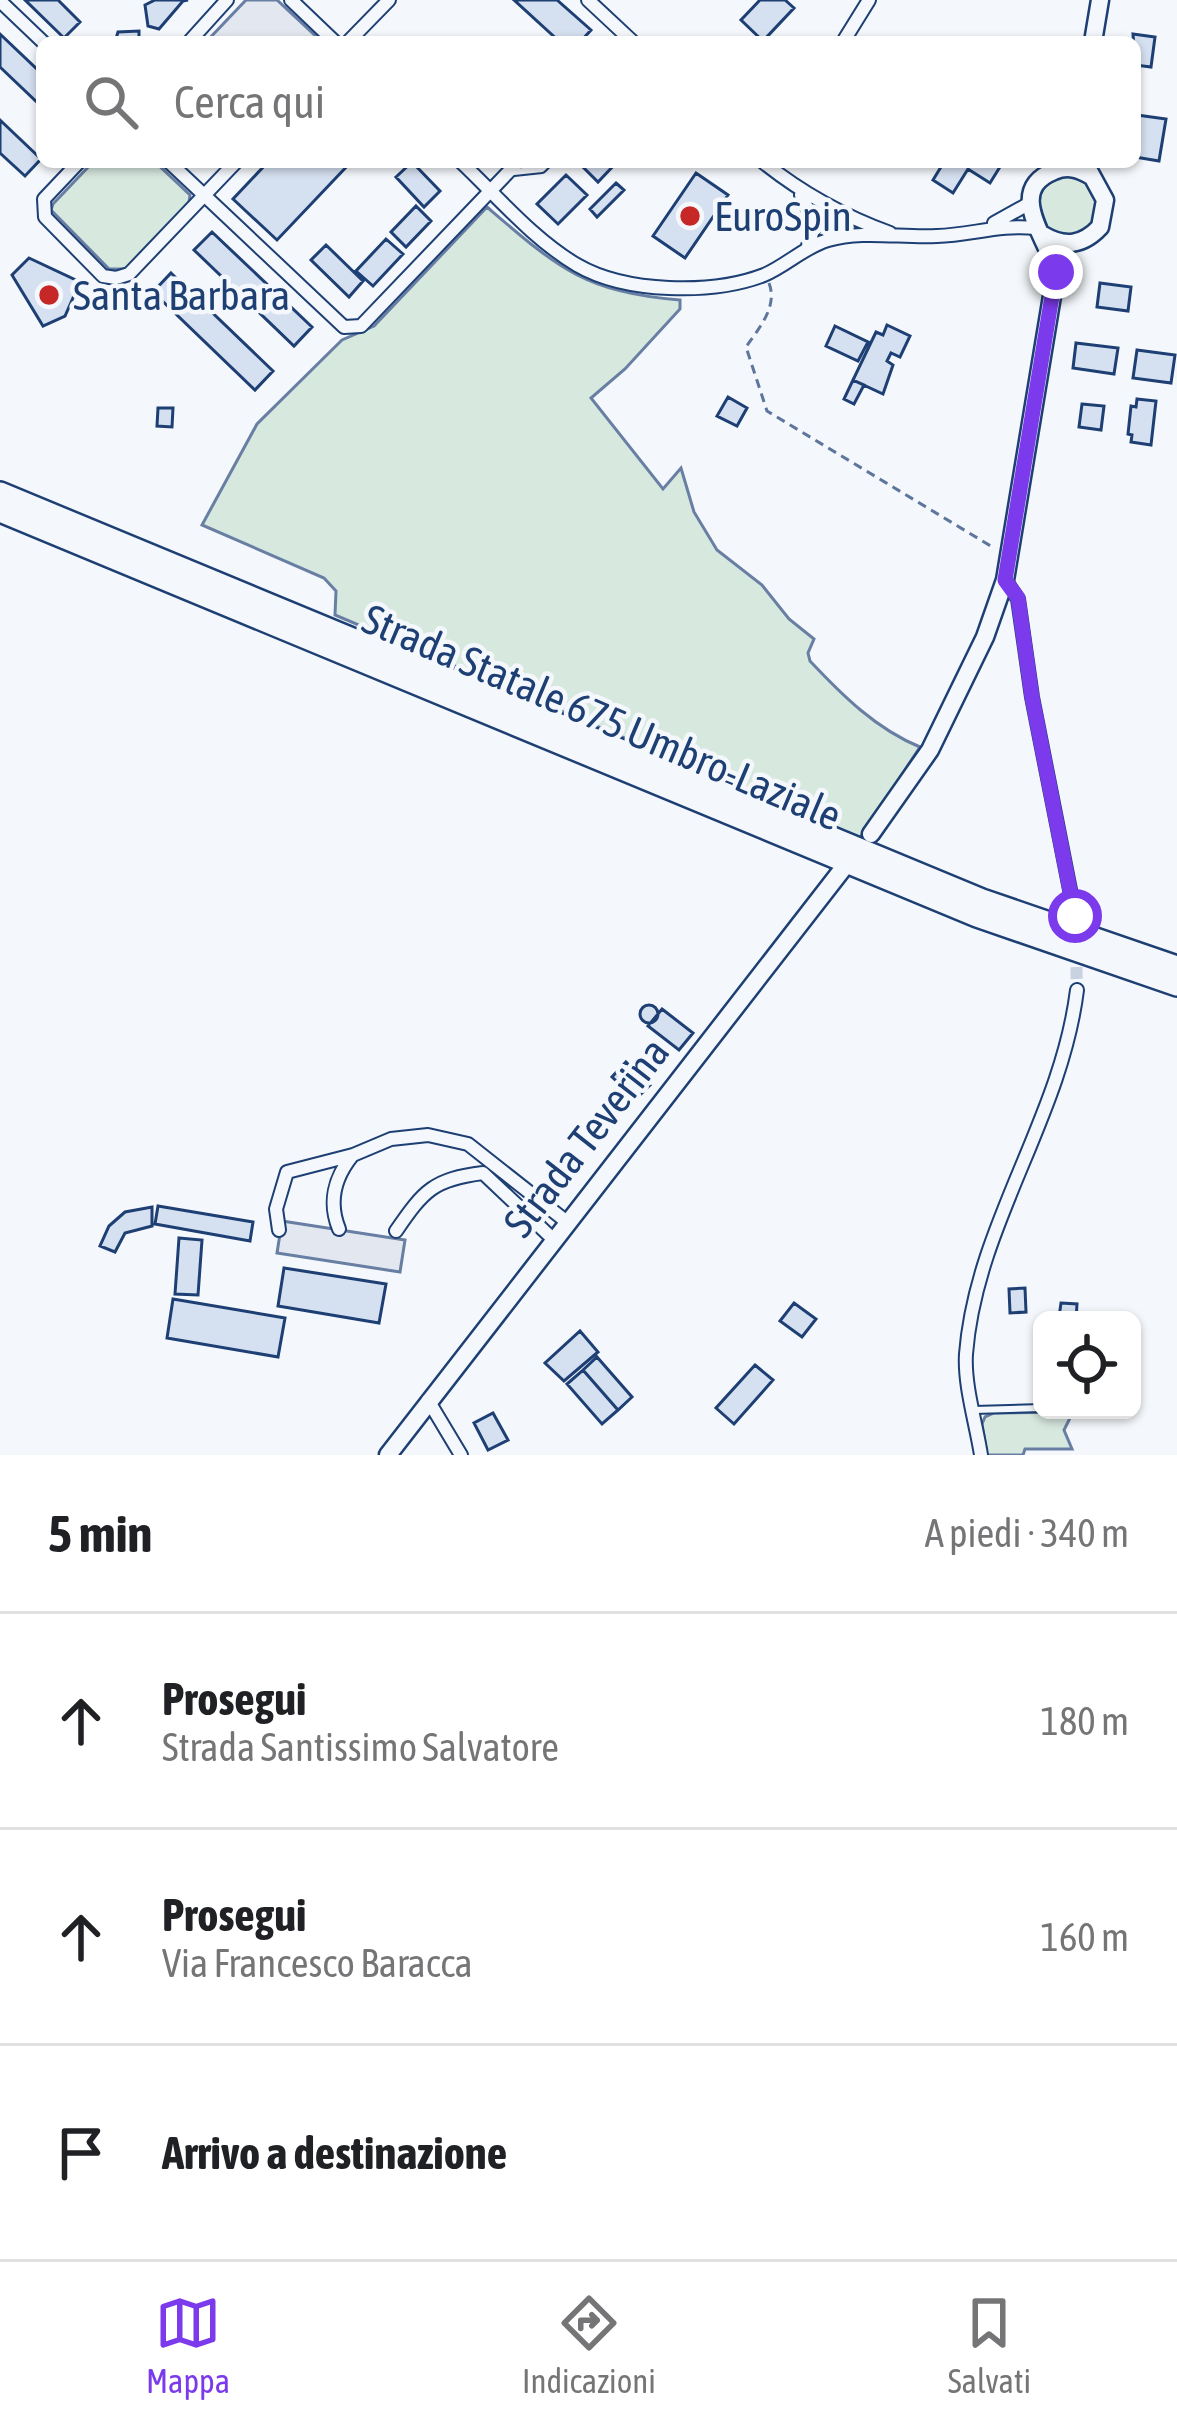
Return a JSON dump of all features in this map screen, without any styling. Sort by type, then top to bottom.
[{"type":"highway","name":"Strada Statale 675 Umbro-Laziale","points":[[0,494],[982,900],[1177,967]]},
{"type":"highway","name":"Strada Statale 675 Umbro-Laziale","points":[[0,511],[977,916],[1177,985]]},
{"type":"main road","points":[[1094,36],[1100,0]]},
{"type":"main road","points":[[871,833],[930,750],[985,637],[1005,580],[1056,272],[1030,203],[1040,180],[1059,168]]},
{"type":"main road","points":[[1039,231],[1065,244],[1090,237],[1105,214],[1105,200],[1088,169]]},
{"type":"main road","points":[[1056,272],[1078,243]]},
{"type":"main road","name":"Strada Teverina","points":[[388,1455],[844,866]]},
{"type":"street","points":[[194,36],[227,0]]},
{"type":"street","points":[[291,0],[329,36]]},
{"type":"street","points":[[354,36],[388,0]]},
{"type":"street","points":[[588,0],[625,36]]},
{"type":"street","points":[[847,36],[869,0]]},
{"type":"street","points":[[0,1],[37,36]]},
{"type":"street","points":[[74,168],[44,199],[45,217],[103,276],[116,278],[129,274],[231,168]]},
{"type":"street","points":[[175,168],[344,327],[361,326],[512,168]]},
{"type":"street","points":[[467,168],[545,244],[608,279],[692,288],[766,274],[807,249],[850,236],[944,236],[986,227],[1039,231]]},
{"type":"street","points":[[772,168],[843,215],[897,236]]},
{"type":"street","points":[[794,186],[808,203],[815,224],[807,249]]},
{"type":"street","points":[[986,227],[1030,203]]},
{"type":"street","points":[[1005,580],[1018,598],[1032,697],[1075,916]]},
{"type":"street","points":[[981,1455],[965,1358],[979,1275],[1055,1089],[1072,1035],[1077,990]]},
{"type":"street","points":[[279,1230],[277,1209],[287,1172],[392,1139],[428,1135],[468,1144],[567,1222]]},
{"type":"street","points":[[339,1229],[334,1216],[336,1176],[353,1155]]},
{"type":"street","points":[[396,1231],[415,1204],[446,1177],[483,1173],[553,1239]]},
{"type":"street","points":[[428,1400],[461,1455]]},
{"type":"lane","points":[[974,1410],[1033,1408]]},
{"type":"path","points":[[766,274],[774,295],[746,347],[767,411],[1011,558]]},
{"type":"shaded area","points":[[246,0],[277,0],[316,36],[212,36]]},
{"type":"shaded area","points":[[87,168],[161,168],[190,195],[189,203],[126,269],[109,269],[51,210]]},
{"type":"shaded area","points":[[1068,176],[1089,185],[1098,206],[1089,227],[1068,236],[1047,227],[1038,206],[1047,185]]},
{"type":"shaded area","points":[[487,207],[574,273],[619,291],[680,300],[680,309],[591,398],[663,489],[681,468],[694,512],[717,550],[762,585],[789,619],[814,639],[810,661],[874,721],[920,747],[860,838],[335,615],[336,591],[324,578],[202,525],[257,424],[342,340],[374,326]]},
{"type":"shaded area","points":[[282,1221],[405,1240],[400,1272],[277,1253]]},
{"type":"shaded area","points":[[994,1413],[1070,1419],[1064,1430],[1072,1449],[987,1455],[982,1424]]},
{"type":"building","points":[[25,0],[58,0],[80,22],[62,36]]},
{"type":"building","points":[[155,0],[188,0],[159,29],[148,26],[145,5]]},
{"type":"building","points":[[514,0],[557,0],[591,30],[586,36],[553,36]]},
{"type":"building","points":[[760,0],[785,0],[794,8],[768,36],[758,36],[741,20]]},
{"type":"building","points":[[139,31],[139,36],[117,36],[118,32]]},
{"type":"building","points":[[0,34],[36,68],[36,101],[0,67]]},
{"type":"building","points":[[1133,34],[1155,37],[1151,67],[1141,66],[1141,36]]},
{"type":"building","points":[[1141,116],[1166,119],[1159,161],[1141,158]]},
{"type":"building","points":[[0,120],[36,154],[36,164],[25,176],[0,153]]},
{"type":"building","points":[[262,168],[345,168],[277,240],[233,199]]},
{"type":"building","points":[[406,168],[418,168],[440,191],[424,207],[396,177]]},
{"type":"building","points":[[584,168],[611,168],[598,182]]},
{"type":"building","points":[[940,168],[999,168],[990,183],[968,169],[953,193],[933,180]]},
{"type":"building","name":"EuroSpin","points":[[696,173],[728,195],[685,258],[653,236]]},
{"type":"building","points":[[566,175],[587,195],[558,224],[537,204]]},
{"type":"building","points":[[616,183],[624,190],[597,217],[590,209]]},
{"type":"building","points":[[416,206],[431,221],[406,247],[391,232]]},
{"type":"building","points":[[212,232],[312,327],[294,346],[194,250]]},
{"type":"building","points":[[386,239],[403,254],[373,286],[356,271]]},
{"type":"building","points":[[326,245],[363,281],[349,297],[311,260]]},
{"type":"building","name":"Santa Barbara","points":[[29,258],[80,282],[65,316],[43,326],[12,275]]},
{"type":"building","points":[[171,273],[273,371],[255,390],[153,292]]},
{"type":"building","points":[[1100,283],[1131,287],[1128,311],[1097,307]]},
{"type":"building","points":[[887,325],[910,336],[900,357],[891,353],[887,361],[893,365],[883,394],[853,380],[876,332],[883,335]]},
{"type":"building","points":[[835,326],[868,342],[858,361],[826,346]]},
{"type":"building","points":[[1076,343],[1118,348],[1114,374],[1073,368]]},
{"type":"building","points":[[1137,350],[1175,355],[1171,383],[1133,378]]},
{"type":"building","points":[[853,380],[864,385],[854,404],[844,399]]},
{"type":"building","points":[[728,397],[747,408],[737,426],[717,416]]},
{"type":"building","points":[[1137,399],[1156,401],[1151,445],[1131,442],[1128,434],[1131,406],[1136,407]]},
{"type":"building","points":[[1082,404],[1104,406],[1101,430],[1079,427]]},
{"type":"building","points":[[158,408],[173,408],[172,427],[157,426]]},
{"type":"building","points":[[649,1005],[658,1014],[649,1023],[640,1014]]},
{"type":"building","points":[[662,1009],[693,1033],[679,1050],[648,1026]]},
{"type":"building","points":[[626,1062],[650,1085],[636,1099],[612,1077]]},
{"type":"building","points":[[158,1206],[253,1222],[250,1241],[155,1224]]},
{"type":"building","points":[[152,1207],[152,1226],[125,1233],[115,1252],[100,1246],[109,1226],[125,1212]]},
{"type":"building","points":[[179,1238],[202,1240],[198,1295],[175,1294]]},
{"type":"building","points":[[284,1268],[386,1284],[379,1323],[278,1306]]},
{"type":"building","points":[[1025,1288],[1026,1312],[1010,1313],[1009,1289]]},
{"type":"building","points":[[173,1299],[285,1318],[278,1357],[167,1338]]},
{"type":"building","points":[[794,1303],[816,1319],[802,1337],[780,1321]]},
{"type":"building","points":[[1061,1303],[1077,1304],[1077,1311],[1060,1311]]},
{"type":"building","points":[[580,1331],[598,1352],[564,1381],[545,1363]]},
{"type":"building","points":[[597,1357],[632,1397],[618,1410],[583,1370]]},
{"type":"building","points":[[755,1365],[773,1380],[734,1424],[716,1408]]},
{"type":"building","points":[[583,1370],[618,1410],[602,1424],[567,1384]]},
{"type":"building","points":[[493,1413],[508,1440],[488,1450],[474,1423]]},
{"type":"tunnel","points":[[1076,949],[1077,990]]},
{"type":"place","name":"EuroSpin","points":[[690,216]]},
{"type":"place","name":"Santa Barbara","points":[[49,295]]},
{"type":"route","points":[[1056,272],[1005,580],[1018,598],[1032,697],[1075,916]]}]
